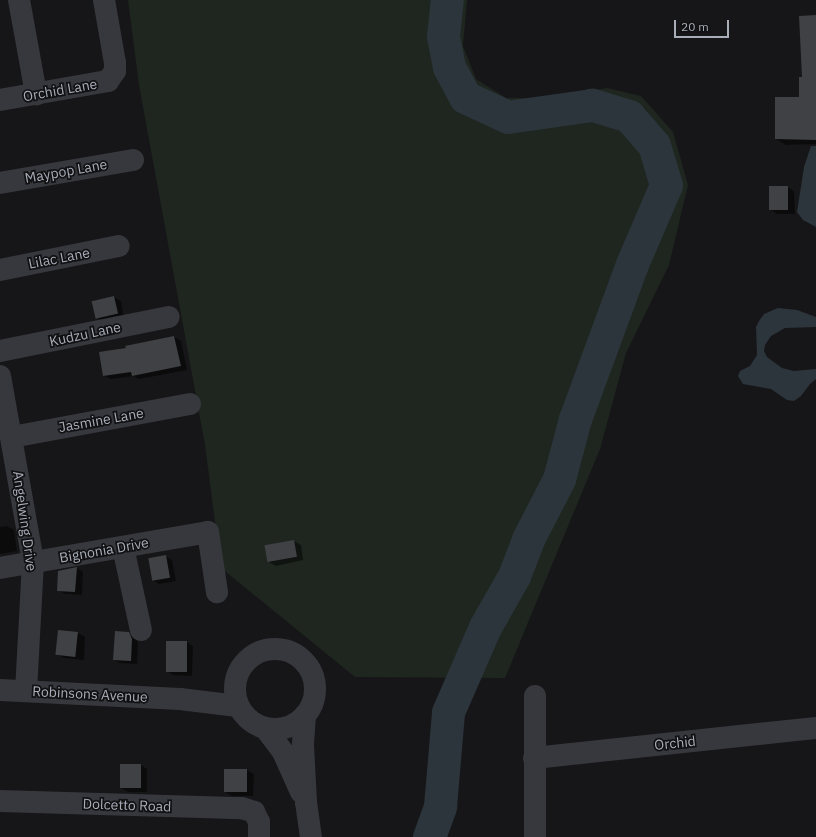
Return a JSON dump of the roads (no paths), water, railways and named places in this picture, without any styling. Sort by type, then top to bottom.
[{"type":"street","points":[[19,0],[36,94]]},
{"type":"street","name":"Orchid Lane","points":[[0,100],[100,84],[108,81],[112,77],[115,63],[104,0]]},
{"type":"street","name":"Maypop Lane","points":[[0,183],[132,160]]},
{"type":"street","name":"Lilac Lane","points":[[0,270],[119,246]]},
{"type":"street","name":"Kudzu Lane","points":[[0,352],[169,317]]},
{"type":"street","name":"Angelwing Drive","points":[[0,376],[33,562],[26,691]]},
{"type":"street","name":"Jasmine Lane","points":[[12,437],[190,404]]},
{"type":"street","name":"Bignonia Drive","points":[[0,568],[208,532],[216,592]]},
{"type":"street","points":[[123,547],[141,630]]},
{"type":"street","points":[[273,649],[286,650],[298,656],[308,666],[313,677],[315,690],[312,704],[305,715],[297,722],[287,727],[276,729],[265,728],[254,723],[245,716],[238,706],[234,694],[235,681],[240,668],[248,658],[260,652],[273,649]]},
{"type":"street","name":"Robinsons Avenue","points":[[180,699],[216,689],[235,681]]},
{"type":"street","name":"Robinsons Avenue","points":[[0,690],[180,699],[238,706]]},
{"type":"street","points":[[535,696],[535,837]]},
{"type":"street","points":[[305,715],[303,745],[306,802],[311,837]]},
{"type":"street","points":[[265,728],[283,752],[306,802]]},
{"type":"street","name":"Orchid","points":[[534,758],[816,728]]},
{"type":"street","name":"Dolcetto Road","points":[[0,801],[242,808],[254,812],[259,822],[259,837]]},
{"type":"waterway","points":[[429,837],[440,806],[448,712],[485,627],[514,576],[528,539],[559,479],[575,419],[632,264],[666,185],[654,145],[629,116],[592,105],[508,117],[465,97],[449,67],[443,36],[447,0]]}]
